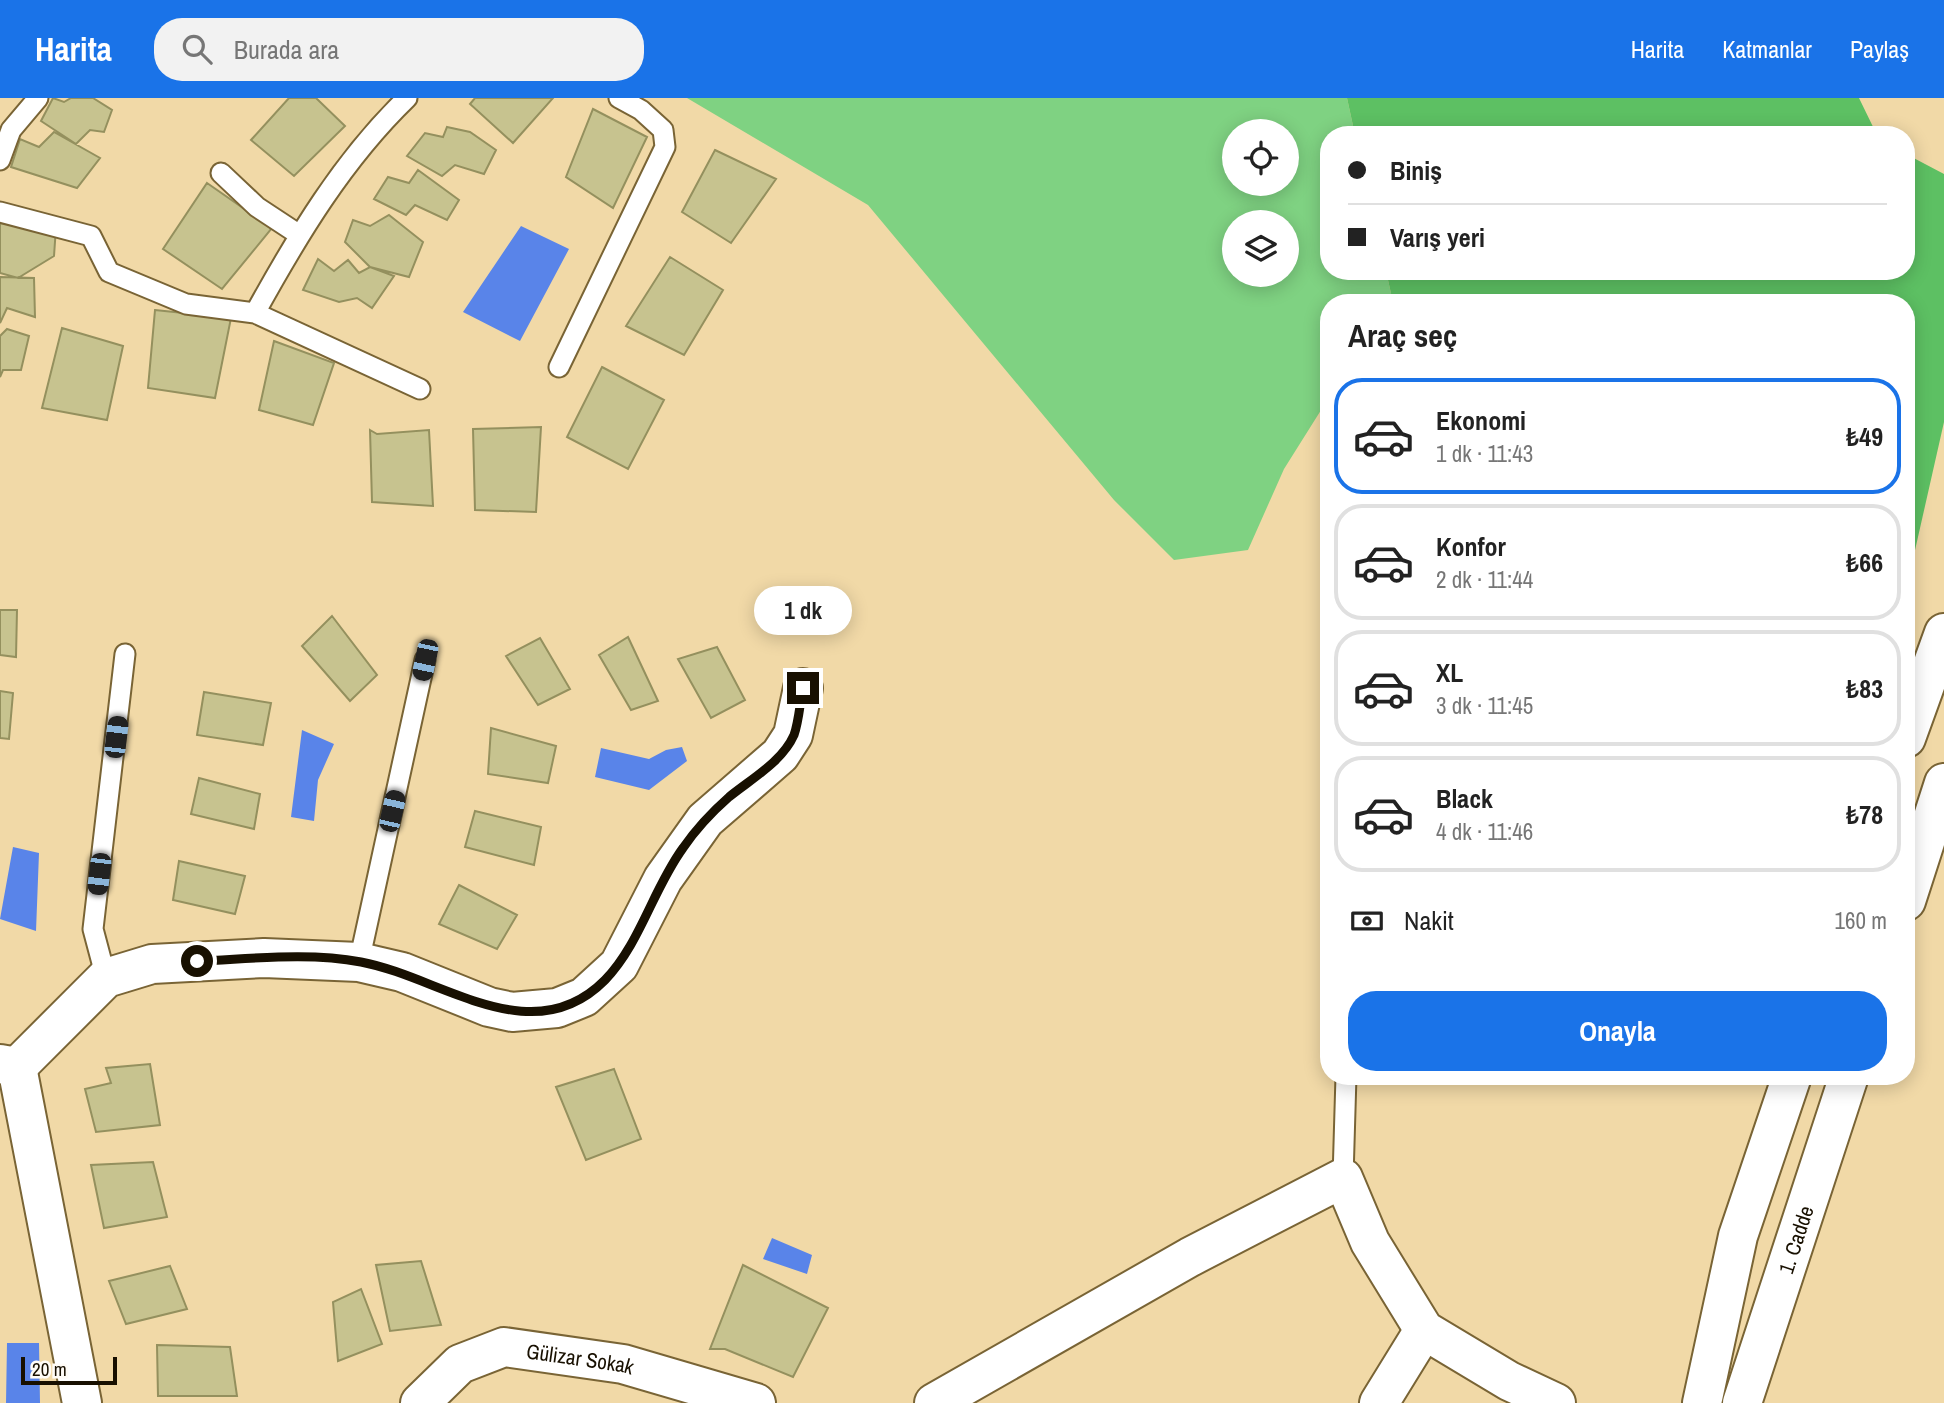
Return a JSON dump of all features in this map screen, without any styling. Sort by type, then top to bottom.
[{"type":"street","points":[[1915,713],[1944,633]]},
{"type":"street","points":[[82,1403],[8,1066],[106,978],[152,964],[264,958],[359,962],[402,972],[489,1007],[512,1012],[557,1008],[584,997],[618,965],[663,879],[690,839],[729,797],[780,755],[793,735],[803,688]]},
{"type":"street","points":[[1915,873],[1944,783]]},
{"type":"street","points":[[1702,1403],[1738,1236],[1789,1085]]},
{"type":"street","name":"1. Cadde","points":[[1742,1403],[1846,1085]]},
{"type":"street","points":[[934,1403],[1190,1257],[1343,1178],[1370,1242],[1424,1330],[1509,1381],[1556,1403]]},
{"type":"street","points":[[1379,1403],[1424,1330]]},
{"type":"street","name":"Gülizar Sokak","points":[[420,1403],[460,1364],[504,1348],[623,1364],[756,1403]]},
{"type":"lane","points":[[0,160],[11,130],[38,98]]},
{"type":"lane","points":[[255,313],[298,234],[370,133],[407,98]]},
{"type":"lane","points":[[559,367],[665,146],[663,130],[641,110],[619,98]]},
{"type":"lane","points":[[221,173],[257,207],[298,234]]},
{"type":"lane","points":[[0,212],[91,236],[109,272],[186,304],[255,313],[420,389]]},
{"type":"lane","points":[[106,978],[93,929],[125,654]]},
{"type":"lane","points":[[359,962],[425,660]]},
{"type":"lane","points":[[1343,1178],[1346,1085]]},
{"type":"green space","points":[[687,98],[1347,98],[1353,126],[1320,126],[1320,280],[1388,280],[1391,294],[1320,294],[1320,412],[1284,469],[1248,550],[1174,560],[1114,500],[868,205]]},
{"type":"green space","points":[[1347,98],[1859,98],[1873,126],[1353,126]]},
{"type":"green space","points":[[1915,159],[1944,174],[1944,422],[1915,550],[1915,294],[1391,294],[1388,280],[1915,280]]},
{"type":"water","points":[[521,226],[569,249],[520,341],[463,312]]},
{"type":"water","points":[[302,730],[334,744],[318,780],[314,821],[291,817]]},
{"type":"water","points":[[682,747],[687,761],[649,790],[595,777],[601,748],[649,759],[666,750]]},
{"type":"water","points":[[13,847],[39,853],[36,931],[0,919]]},
{"type":"water","points":[[772,1238],[812,1255],[807,1274],[763,1259]]},
{"type":"water","points":[[7,1343],[39,1343],[40,1403],[6,1403]]},
{"type":"building","points":[[53,98],[64,102],[71,98],[93,98],[112,110],[104,132],[90,130],[76,144],[41,121]]},
{"type":"building","points":[[289,98],[316,98],[345,126],[294,176],[251,140]]},
{"type":"building","points":[[475,98],[553,98],[513,143],[470,104]]},
{"type":"building","points":[[593,109],[647,137],[613,208],[566,177]]},
{"type":"building","points":[[447,127],[470,132],[496,150],[484,174],[455,165],[442,176],[407,156],[425,133],[443,137]]},
{"type":"building","points":[[54,132],[100,158],[77,188],[11,167],[20,139],[39,147]]},
{"type":"building","points":[[715,150],[776,179],[731,243],[682,212]]},
{"type":"building","points":[[418,170],[459,200],[447,220],[415,205],[406,215],[374,199],[388,177],[409,183]]},
{"type":"building","points":[[207,183],[272,228],[222,289],[163,249]]},
{"type":"building","points":[[389,215],[423,242],[409,277],[370,267],[345,242],[353,220],[370,226]]},
{"type":"building","points":[[0,223],[56,227],[54,256],[18,278],[0,273]]},
{"type":"building","points":[[670,257],[723,290],[684,355],[626,326]]},
{"type":"building","points":[[318,259],[334,271],[348,260],[359,273],[370,267],[394,276],[372,308],[357,298],[339,302],[303,290]]},
{"type":"building","points":[[0,277],[34,278],[35,317],[7,308],[0,323]]},
{"type":"building","points":[[155,310],[231,318],[215,398],[148,388]]},
{"type":"building","points":[[62,328],[123,346],[107,420],[42,408]]},
{"type":"building","points":[[7,329],[29,336],[21,370],[3,370],[0,377],[0,336]]},
{"type":"building","points":[[274,341],[334,363],[313,425],[259,410]]},
{"type":"building","points":[[602,367],[664,400],[628,469],[567,437]]},
{"type":"building","points":[[541,427],[536,512],[475,510],[473,429]]},
{"type":"building","points":[[370,430],[377,434],[429,430],[433,506],[372,502]]},
{"type":"building","points":[[0,610],[17,610],[16,657],[0,655]]},
{"type":"building","points":[[332,616],[377,675],[350,701],[302,646]]},
{"type":"building","points":[[628,637],[658,701],[631,710],[599,655]]},
{"type":"building","points":[[540,638],[570,689],[538,705],[506,656]]},
{"type":"building","points":[[717,647],[745,700],[711,718],[678,659]]},
{"type":"building","points":[[0,691],[13,693],[9,739],[0,738]]},
{"type":"building","points":[[204,692],[271,703],[263,745],[197,735]]},
{"type":"building","points":[[491,728],[556,746],[548,783],[488,774]]},
{"type":"building","points":[[199,778],[260,794],[254,829],[191,814]]},
{"type":"building","points":[[475,811],[541,827],[534,865],[465,847]]},
{"type":"building","points":[[179,861],[245,876],[235,914],[173,900]]},
{"type":"building","points":[[459,885],[517,915],[497,949],[439,924]]},
{"type":"building","points":[[150,1064],[160,1125],[96,1132],[85,1089],[111,1083],[106,1068]]},
{"type":"building","points":[[614,1069],[641,1139],[586,1160],[556,1087]]},
{"type":"building","points":[[153,1162],[167,1217],[104,1228],[91,1165]]},
{"type":"building","points":[[421,1261],[441,1325],[390,1331],[376,1265]]},
{"type":"building","points":[[743,1265],[828,1308],[793,1377],[725,1349],[710,1349]]},
{"type":"building","points":[[170,1266],[187,1309],[126,1324],[109,1281]]},
{"type":"building","points":[[361,1289],[382,1344],[338,1361],[333,1302]]},
{"type":"building","points":[[157,1345],[230,1347],[237,1396],[158,1396]]},
{"type":"route","points":[[197,961],[321,958],[359,962],[402,972],[489,1007],[512,1012],[557,1008],[584,997],[618,965],[663,879],[705,820],[780,755],[793,735],[803,688]]}]
